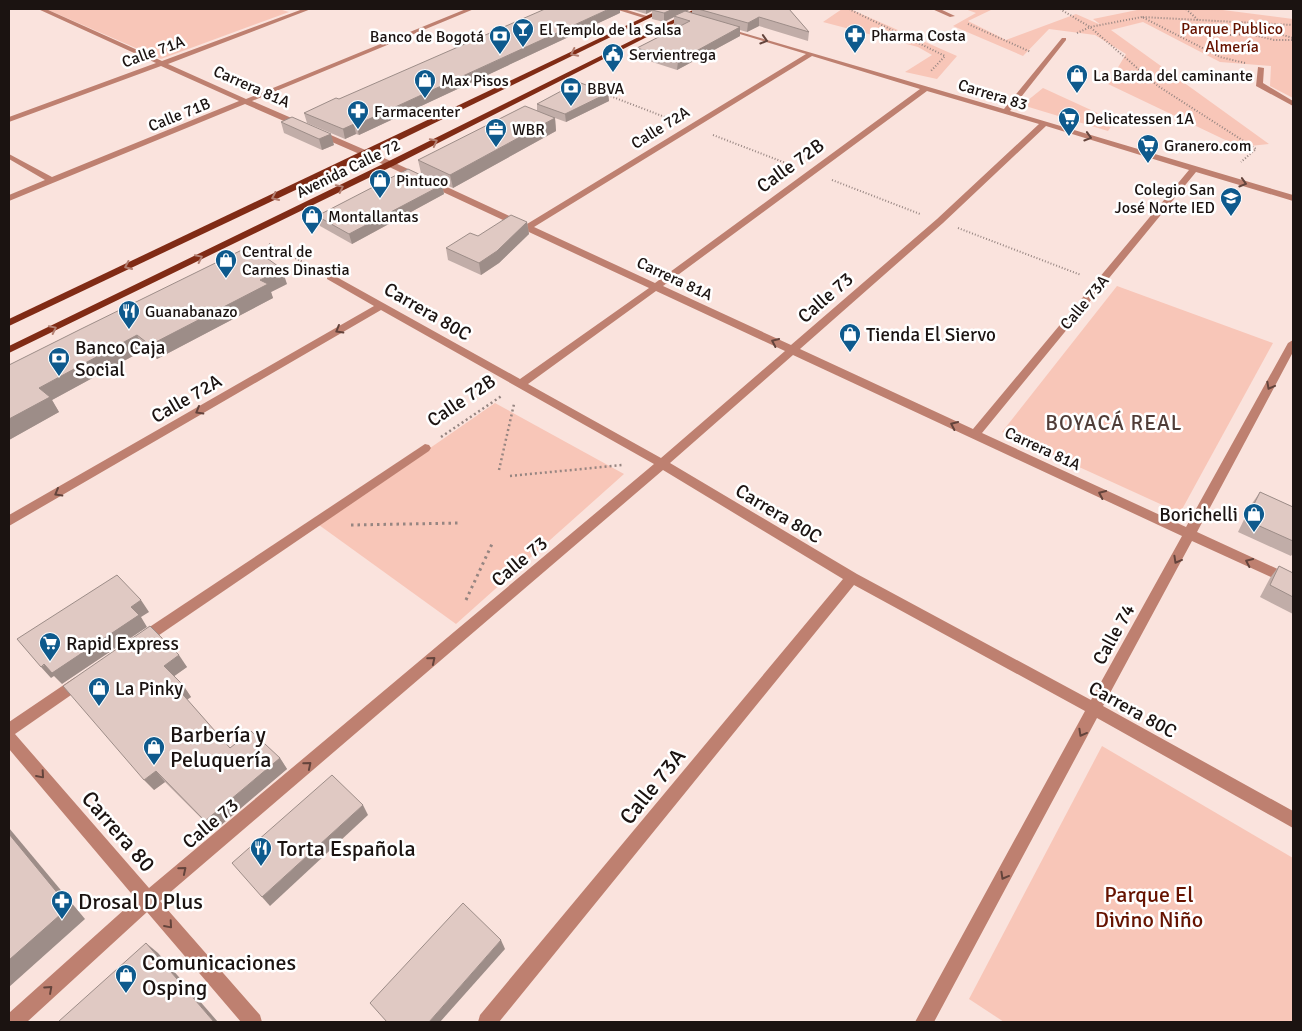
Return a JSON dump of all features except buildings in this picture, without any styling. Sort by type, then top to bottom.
[{"type":"main road","name":"Avenida Calle 72","points":[[9,323],[665,9]]},
{"type":"main road","name":"Avenida Calle 72","points":[[9,350],[390,164],[699,9]]},
{"type":"street","name":"Carrera 81A","points":[[41,9],[366,153],[1293,582]]},
{"type":"street","name":"Calle 71A","points":[[9,120],[308,9]]},
{"type":"street","name":"Calle 71B","points":[[9,198],[471,9]]},
{"type":"street","points":[[618,9],[647,17]]},
{"type":"street","points":[[935,9],[952,16]]},
{"type":"street","points":[[684,16],[692,19]]},
{"type":"street","name":"Carrera 83","points":[[720,27],[1293,198]]},
{"type":"street","points":[[1005,112],[1064,39]]},
{"type":"street","name":"Calle 72A","points":[[527,228],[811,54]]},
{"type":"street","points":[[1260,68],[1259,84],[1293,104]]},
{"type":"street","name":"Calle 72B","points":[[520,384],[656,287],[921,87]]},
{"type":"street","name":"Calle 73","points":[[13,1022],[148,900],[792,350],[940,221],[1044,124]]},
{"type":"street","points":[[9,156],[52,181]]},
{"type":"street","name":"Calle 73A","points":[[974,435],[1194,169]]},
{"type":"street","name":"Carrera 80C","points":[[330,277],[659,463],[852,578],[1095,709],[1293,820]]},
{"type":"street","name":"Calle 72A","points":[[9,521],[382,306]]},
{"type":"street","name":"Calle 74","points":[[924,1022],[1293,343]]},
{"type":"street","name":"Calle 72B","points":[[131,647],[425,448]]},
{"type":"street","name":"Calle 73A","points":[[487,1022],[852,578]]},
{"type":"street","points":[[9,730],[90,675]]},
{"type":"street","name":"Carrera 80","points":[[9,738],[253,1022]]},
{"type":"path","points":[[849,9],[945,56],[921,87]]},
{"type":"path","points":[[1060,9],[1090,27],[1158,86],[1256,149]]},
{"type":"path","points":[[1186,9],[1199,20]]},
{"type":"path","points":[[952,16],[1048,59]]},
{"type":"path","points":[[1142,17],[1220,57],[1260,68]]},
{"type":"path","points":[[1064,39],[1090,27],[1142,17],[1293,24]]},
{"type":"path","points":[[1184,20],[1192,27],[1227,36],[1280,33],[1290,35],[1293,38]]},
{"type":"path","points":[[1216,34],[1206,29],[1210,25],[1225,25],[1284,42],[1293,38]]},
{"type":"path","points":[[249,233],[330,277]]},
{"type":"path","points":[[499,470],[520,384]]},
{"type":"path","name":"Calle 72B","points":[[425,448],[520,384]]},
{"type":"path","points":[[510,476],[659,463]]},
{"type":"path","points":[[311,525],[460,523]]},
{"type":"green space","points":[[46,9],[279,9],[289,12],[161,59]]},
{"type":"green space","points":[[842,9],[850,9],[957,56],[937,79],[905,72],[932,55],[918,47],[823,22]]},
{"type":"green space","name":"Parque Publico Almería","points":[[965,9],[993,9],[968,21],[1006,40],[1076,14],[1101,25],[1093,19],[1142,9],[1215,9],[1293,19],[1293,98],[1270,86],[1271,66],[1220,62],[1143,22],[1111,30],[1269,144],[1240,147],[1108,84],[1126,54],[1095,35],[1049,29],[1023,56],[953,26],[976,13]]},
{"type":"green space","points":[[1043,88],[1115,121],[1108,131],[1022,105]]},
{"type":"green space","points":[[1117,286],[1273,343],[1180,513],[1002,432]]},
{"type":"green space","points":[[495,403],[624,474],[456,624],[319,525]]},
{"type":"green space","name":"Parque El Divino Niño","points":[[1102,746],[1293,858],[1293,1022],[1004,1022],[969,999]]},
{"type":"place","name":"El Templo de la Salsa","points":[[523,48]]},
{"type":"place","name":"Pharma Costa","points":[[855,54]]},
{"type":"place","name":"Banco de Bogotá","points":[[500,55]]},
{"type":"place","name":"Servientrega","points":[[613,73]]},
{"type":"place","name":"La Barda del caminante","points":[[1077,94]]},
{"type":"place","name":"Max Pisos","points":[[425,99]]},
{"type":"place","name":"BBVA","points":[[571,107]]},
{"type":"place","name":"Farmacenter","points":[[358,130]]},
{"type":"place","name":"Delicatessen 1A","points":[[1069,137]]},
{"type":"place","name":"WBR","points":[[496,148]]},
{"type":"place","name":"Granero.com","points":[[1148,164]]},
{"type":"place","name":"Pintuco","points":[[380,199]]},
{"type":"place","name":"Colegio San José Norte IED","points":[[1231,217]]},
{"type":"place","name":"Montallantas","points":[[312,235]]},
{"type":"place","name":"Central de Carnes Dinastia","points":[[226,279]]},
{"type":"place","name":"Guanabanazo","points":[[129,330]]},
{"type":"place","name":"Tienda El Siervo","points":[[850,353]]},
{"type":"place","name":"Banco Caja Social","points":[[59,377]]},
{"type":"place","name":"Borichelli","points":[[1254,533]]},
{"type":"place","name":"Rapid Express","points":[[50,662]]},
{"type":"place","name":"La Pinky","points":[[99,707]]},
{"type":"place","name":"Barbería y Peluquería","points":[[154,766]]},
{"type":"place","name":"Torta Española","points":[[261,867]]},
{"type":"place","name":"Drosal D Plus","points":[[62,920]]},
{"type":"place","name":"Comunicaciones Osping","points":[[126,994]]},
{"type":"district","name":"BOYACÁ REAL","points":[[1114,423]]}]
